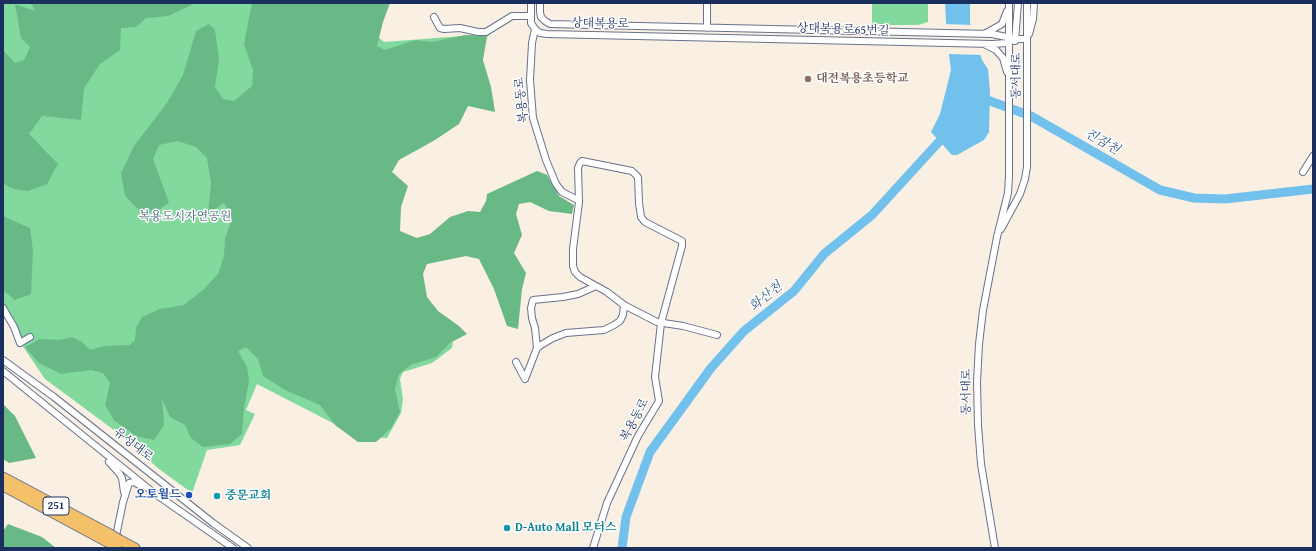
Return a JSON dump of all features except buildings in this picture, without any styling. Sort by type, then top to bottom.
[{"type":"highway","name":"251","points":[[3,477],[114,543]]},
{"type":"highway","name":"251","points":[[3,486],[114,543],[135,548]]},
{"type":"street","points":[[531,3],[531,23],[535,29]]},
{"type":"street","name":"상대복용로","points":[[540,3],[541,17],[550,24],[693,27]]},
{"type":"street","points":[[707,3],[707,28]]},
{"type":"street","points":[[989,33],[1002,24],[1009,3]]},
{"type":"street","points":[[1009,3],[1012,39],[1027,39],[1033,19],[1034,3]]},
{"type":"street","name":"동서대로","points":[[995,548],[981,464],[977,382],[983,310],[996,237],[1008,193],[1010,54],[1018,3]]},
{"type":"street","name":"동서대로","points":[[996,237],[1020,194],[1026,180],[1028,69],[1027,3]]},
{"type":"street","points":[[434,17],[440,28],[460,28],[478,32],[486,32],[512,16],[530,16]]},
{"type":"street","name":"상대복용로65번길","points":[[693,27],[989,33],[1012,39]]},
{"type":"street","name":"상대복용로","points":[[535,29],[547,34],[693,37]]},
{"type":"street","name":"복용동로","points":[[535,29],[532,43],[530,80],[533,118],[546,160],[556,184],[562,192],[578,200],[579,202]]},
{"type":"street","name":"상대복용로65번길","points":[[693,37],[985,44],[992,44],[1012,39]]},
{"type":"street","points":[[985,44],[996,50],[1003,58],[1010,82]]},
{"type":"street","points":[[1303,172],[1313,156]]},
{"type":"street","name":"복용동로","points":[[579,202],[578,168],[582,161],[632,171],[638,176],[638,203],[641,217],[645,222],[682,241],[680,256],[661,323],[655,377],[659,401],[638,436],[607,503],[593,548]]},
{"type":"street","points":[[579,202],[573,249],[573,266],[575,272],[580,277],[612,296],[624,306],[661,323],[683,326],[717,335]]},
{"type":"street","points":[[516,362],[525,379],[537,348],[535,328],[530,308],[533,300],[563,298],[578,294],[596,286]]},
{"type":"street","points":[[537,348],[553,338],[566,333],[604,330],[620,321],[623,315],[624,306]]},
{"type":"street","points":[[3,308],[14,327],[20,343],[30,337]]},
{"type":"street","name":"유성대로","points":[[3,360],[54,397],[213,523],[248,548]]},
{"type":"street","name":"유성대로","points":[[3,371],[154,493],[233,548]]},
{"type":"street","points":[[101,451],[122,478],[124,486],[123,502]]},
{"type":"street","points":[[114,543],[123,502],[129,483],[132,482],[139,484],[145,489],[154,493]]},
{"type":"street","points":[[212,534],[227,548]]},
{"type":"green space","name":"복용도시자연공원","points":[[3,3],[378,3],[378,37],[384,42],[488,34],[474,90],[387,156],[366,195],[426,260],[421,273],[425,307],[455,327],[452,348],[432,363],[403,372],[400,379],[403,399],[401,413],[387,438],[360,437],[257,384],[246,410],[255,414],[240,445],[207,450],[192,493],[159,469],[118,433],[45,379],[22,345],[18,345],[12,328],[3,312]]},
{"type":"green space","points":[[31,3],[196,3],[168,16],[146,18],[136,27],[121,28],[120,50],[100,64],[84,88],[81,120],[42,116],[29,134],[58,164],[47,184],[28,191],[14,189],[3,184],[3,50],[15,63],[24,60],[30,47],[21,38],[15,4],[35,11]]},
{"type":"green space","points":[[252,3],[390,3],[383,22],[377,46],[385,50],[416,40],[432,42],[465,35],[487,36],[483,60],[491,87],[495,112],[468,106],[459,124],[435,140],[399,160],[392,172],[408,186],[401,207],[400,231],[417,238],[430,234],[450,217],[468,211],[480,212],[486,201],[487,194],[537,171],[547,175],[559,196],[574,205],[572,214],[549,211],[530,202],[519,204],[516,214],[522,235],[514,253],[526,273],[522,289],[518,329],[507,326],[494,289],[479,259],[466,256],[427,264],[423,274],[427,297],[438,311],[459,326],[467,334],[450,343],[436,357],[411,365],[399,374],[395,389],[400,412],[391,428],[376,442],[358,442],[335,425],[320,405],[285,390],[263,376],[258,359],[246,347],[238,351],[247,367],[249,381],[244,408],[242,434],[230,444],[203,447],[191,438],[185,425],[170,417],[162,399],[164,425],[154,440],[136,436],[114,420],[105,405],[110,383],[103,373],[91,370],[61,374],[39,363],[25,347],[40,339],[59,340],[72,337],[82,342],[90,350],[105,346],[130,345],[135,340],[136,328],[142,317],[160,309],[184,305],[204,289],[218,274],[224,256],[225,239],[232,218],[224,203],[208,214],[211,183],[207,158],[196,147],[178,141],[159,145],[153,159],[169,203],[160,209],[141,212],[125,196],[121,173],[134,146],[167,103],[183,75],[196,31],[209,24],[215,30],[219,59],[215,87],[223,99],[234,101],[252,86],[253,70],[244,44]]},
{"type":"green space","points":[[872,3],[928,3],[928,22],[918,25],[872,25]]},
{"type":"green space","points":[[3,216],[30,228],[33,251],[31,294],[15,300],[3,290]]},
{"type":"green space","points":[[3,404],[15,416],[36,458],[9,463],[3,459]]},
{"type":"green space","points":[[8,524],[42,537],[56,548],[3,548],[3,531]]},
{"type":"water","points":[[945,3],[970,3],[970,23],[982,60],[988,69],[990,92],[989,132],[984,140],[957,155],[952,155],[931,132],[940,114],[951,70],[947,40]]},
{"type":"pier","points":[[944,24],[973,25],[982,55],[947,54]]},
{"type":"waterway","name":"진잠천","points":[[979,97],[1031,116],[1160,190],[1194,198],[1225,199],[1313,189]]},
{"type":"waterway","name":"화산천","points":[[622,548],[626,517],[650,452],[711,368],[744,331],[794,291],[824,254],[872,215],[947,133]]},
{"type":"place","name":"대전복용초등학교","points":[[808,79]]},
{"type":"place","name":"오토월드","points":[[189,495]]},
{"type":"place","name":"중문교회","points":[[217,496]]},
{"type":"place","name":"D-Auto Mall 모터스","points":[[507,528]]}]
